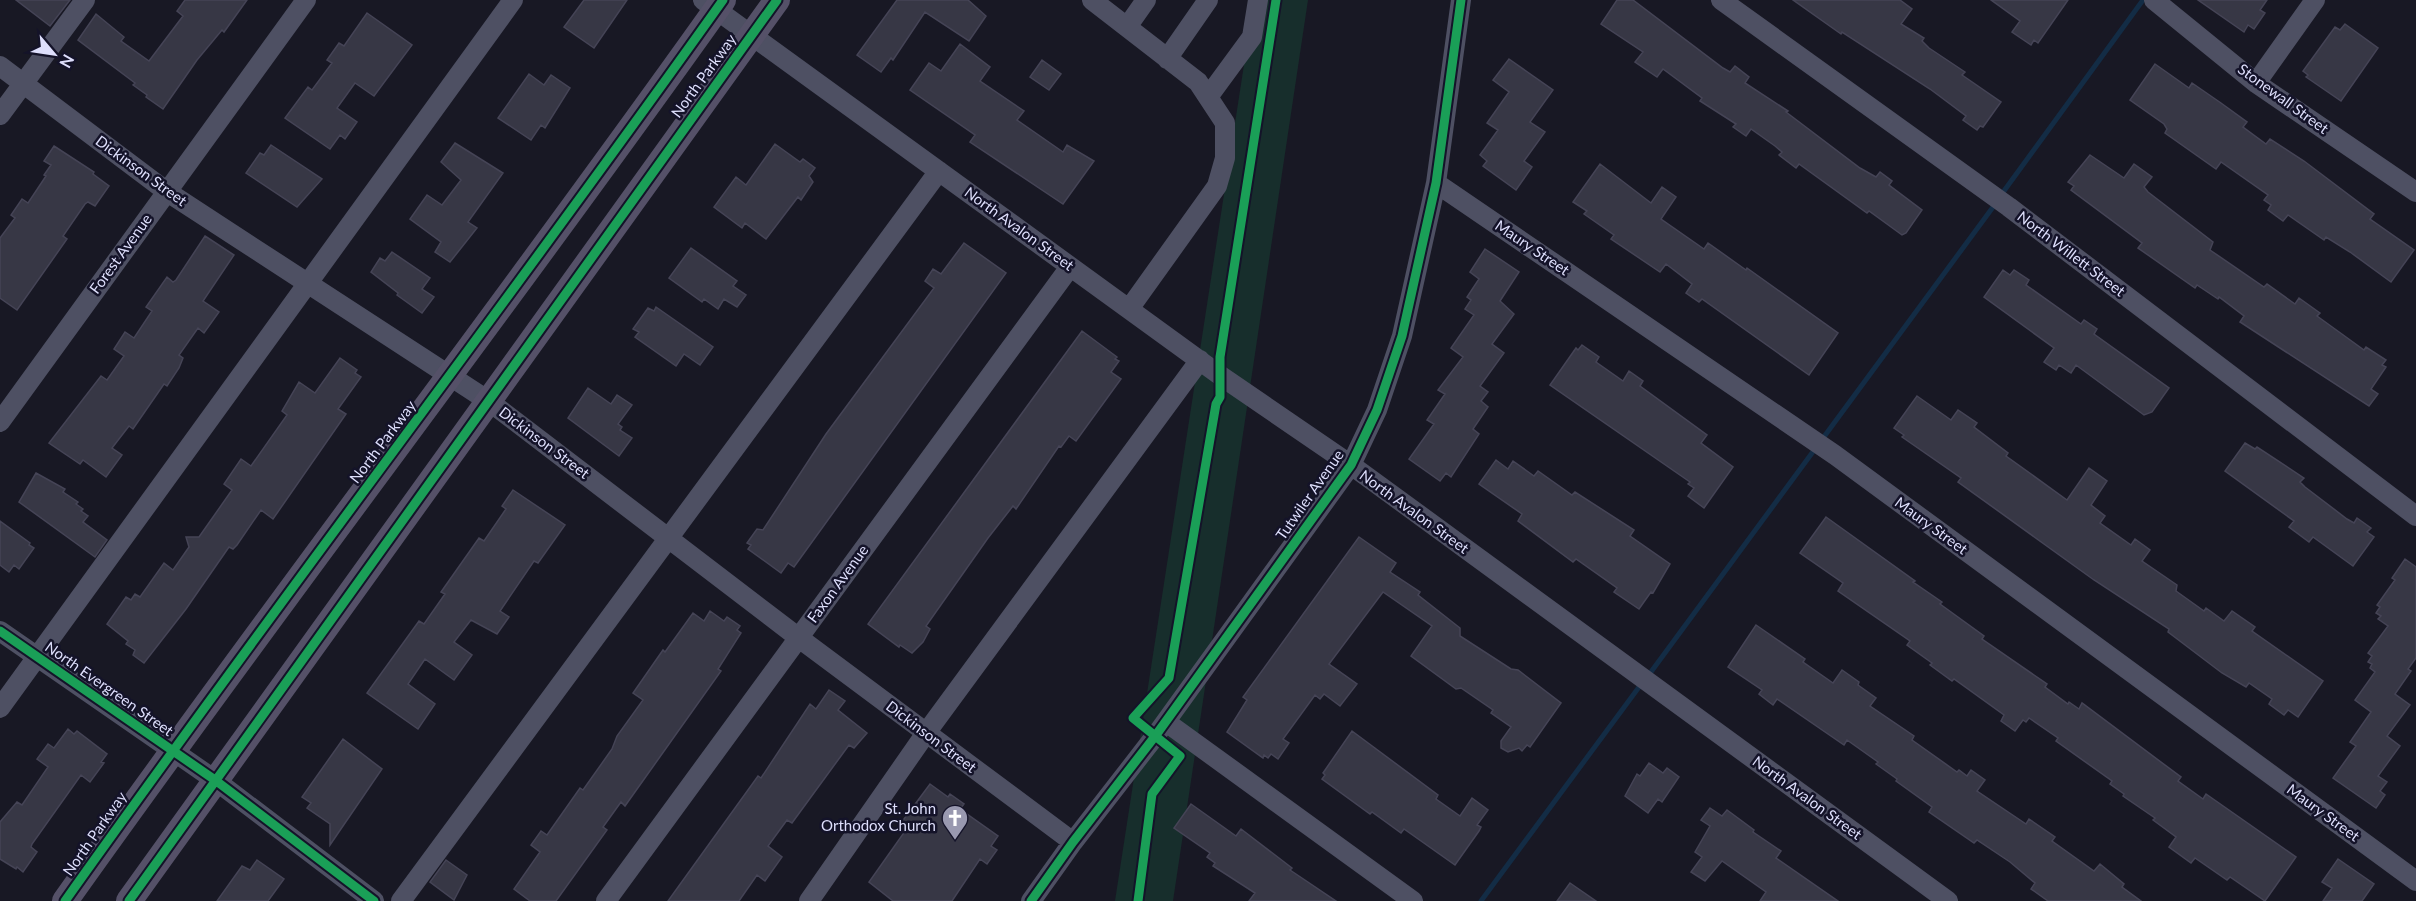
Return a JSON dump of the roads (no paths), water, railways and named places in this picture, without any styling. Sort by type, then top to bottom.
[{"type":"main road","name":"North Parkway","points":[[129,901],[777,0]]},
{"type":"main road","name":"North Parkway","points":[[65,901],[172,751],[451,377],[714,3]]},
{"type":"street","points":[[0,115],[85,0]]},
{"type":"street","name":"Forest Avenue","points":[[0,422],[306,0]]},
{"type":"street","points":[[0,708],[513,0]]},
{"type":"street","points":[[1092,0],[1198,81],[1225,123],[1225,158],[1217,186],[1129,309]]},
{"type":"street","points":[[1127,27],[1146,0]]},
{"type":"street","points":[[1167,59],[1208,0]]},
{"type":"street","points":[[1208,97],[1252,37],[1258,0]]},
{"type":"street","name":"Tutwiler Avenue","points":[[1031,901],[1073,842],[1166,722],[1351,465],[1377,410],[1402,336],[1436,183],[1461,0]]},
{"type":"street","name":"North Willett Street","points":[[1720,0],[2009,207],[2416,516]]},
{"type":"street","points":[[2256,83],[2315,0]]},
{"type":"street","name":"North Avalon Street","points":[[714,3],[752,35],[1070,267],[1351,465],[1947,901]]},
{"type":"street","name":"Stonewall Street","points":[[2160,4],[2256,83],[2416,192]]},
{"type":"street","name":"Dickinson Street","points":[[0,66],[166,191],[489,402],[799,638],[1073,842]]},
{"type":"street","points":[[401,901],[670,540],[939,171]]},
{"type":"street","name":"Maury Street","points":[[1436,183],[1835,455],[2416,881]]},
{"type":"street","name":"Faxon Avenue","points":[[606,901],[1070,267]]},
{"type":"street","points":[[809,901],[926,733],[1200,360]]},
{"type":"street","name":"North Evergreen Street","points":[[0,631],[215,780],[374,901]]},
{"type":"street","points":[[1166,722],[1413,901]]},
{"type":"waterway","points":[[2001,195],[2143,0]]},
{"type":"waterway","points":[[1648,676],[1996,203]]},
{"type":"waterway","points":[[1481,901],[1642,683]]},
{"type":"place","name":"St. John Orthodox Church","points":[[955,841]]}]
